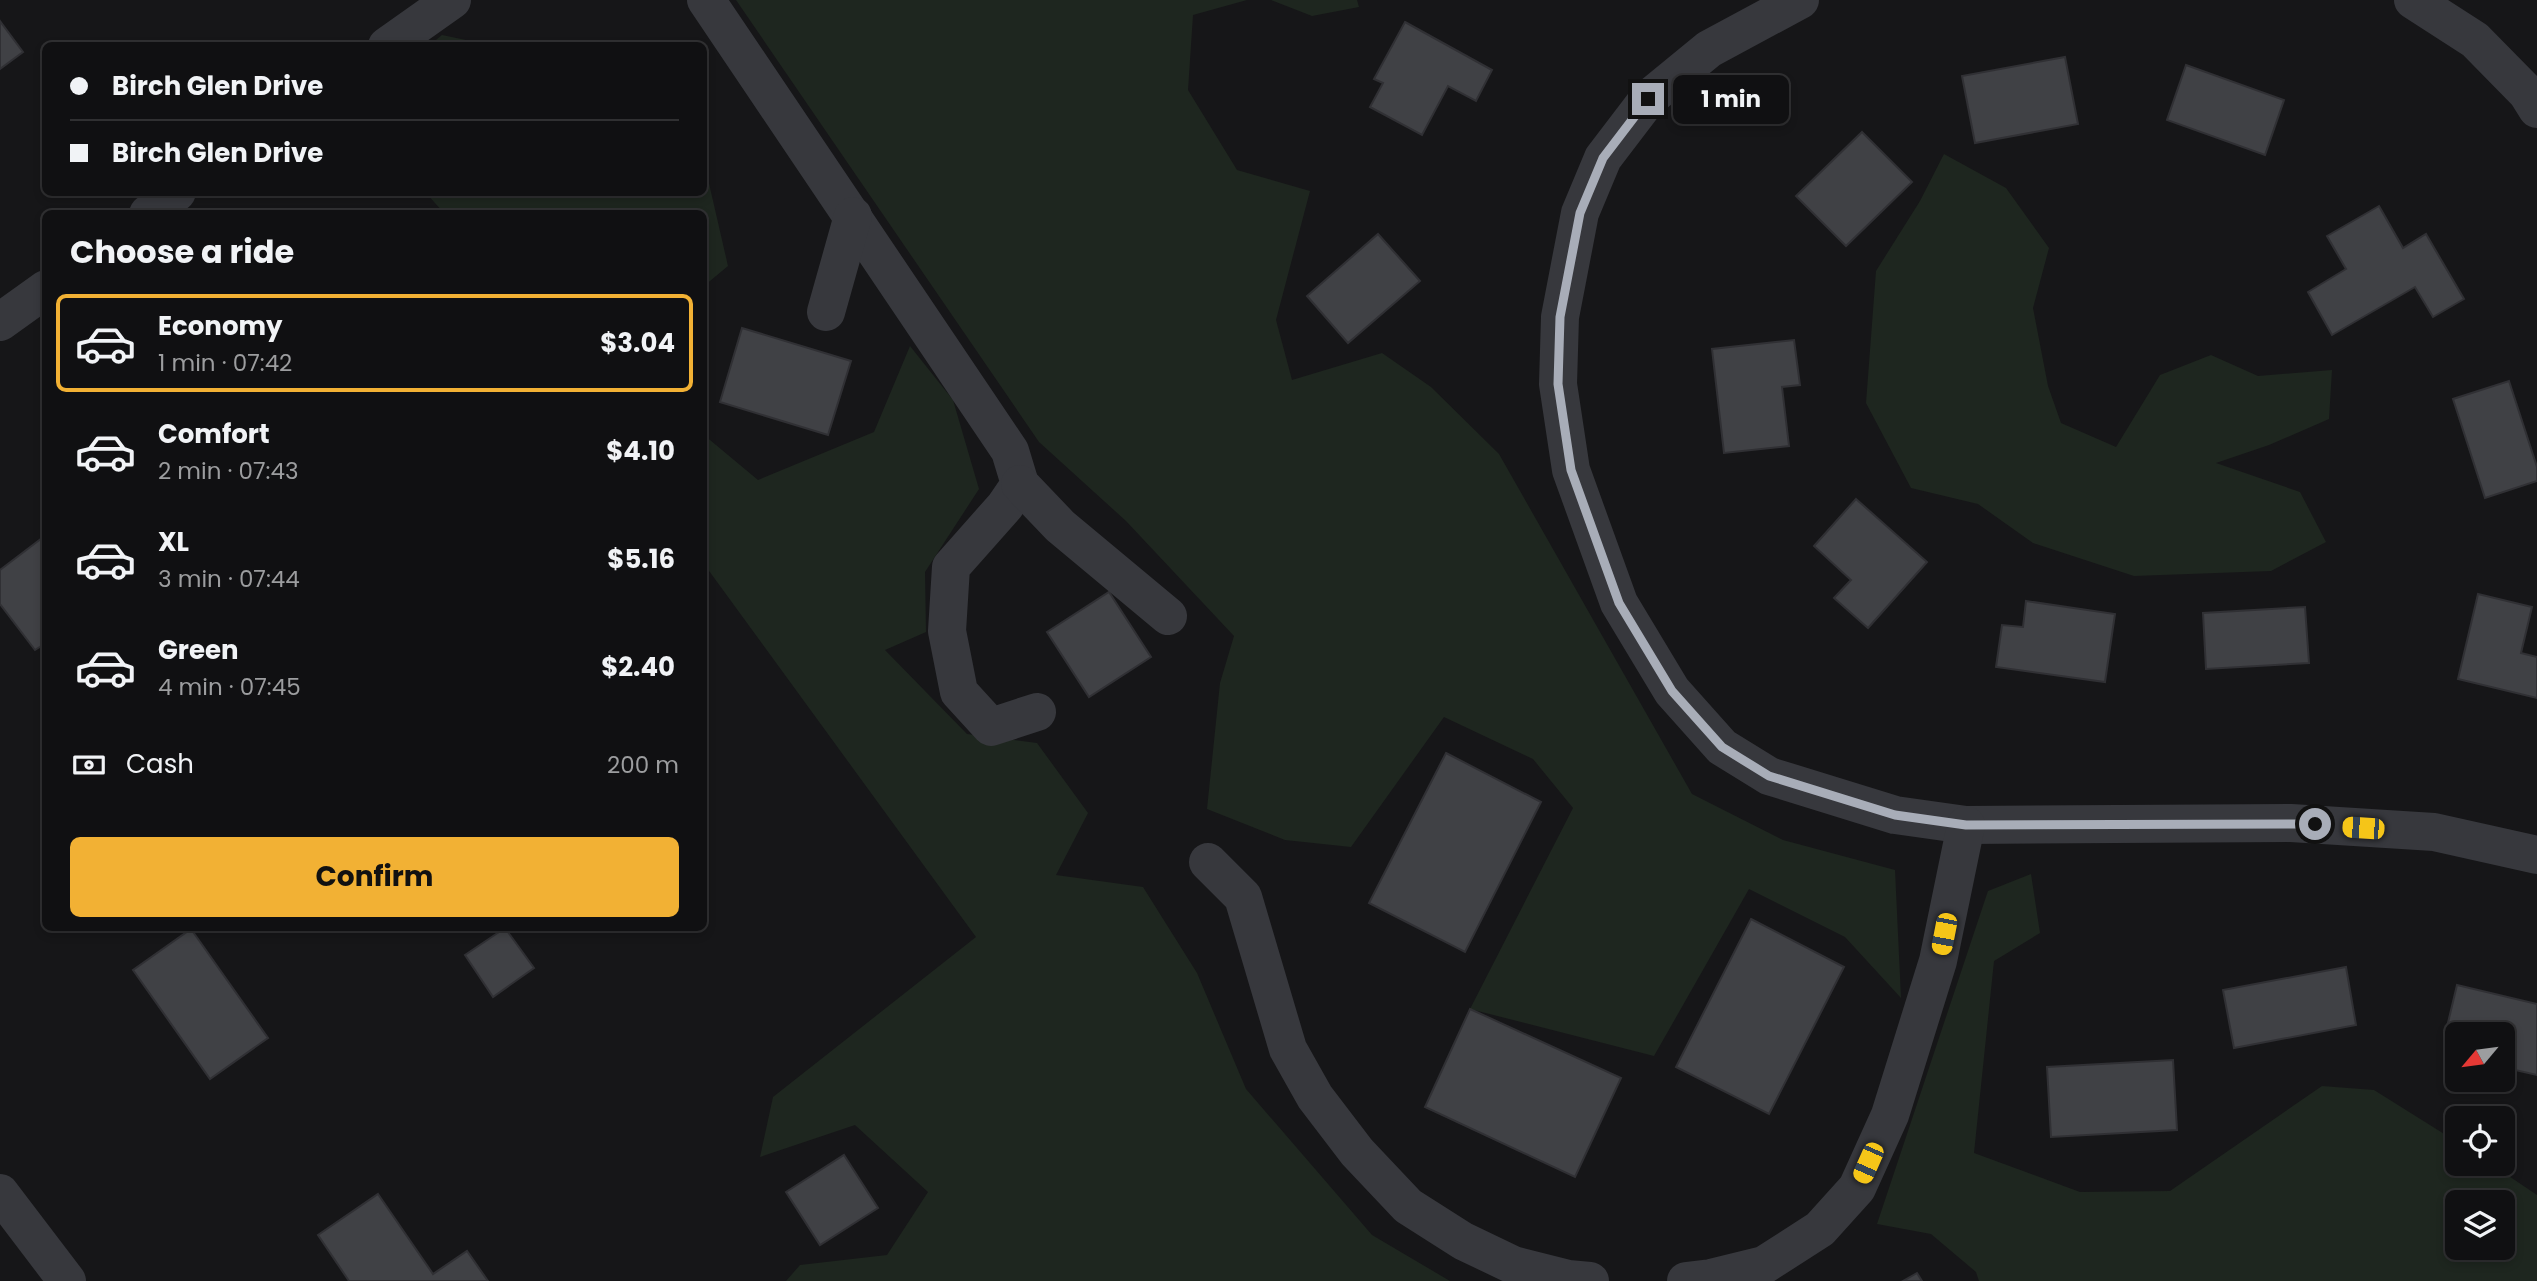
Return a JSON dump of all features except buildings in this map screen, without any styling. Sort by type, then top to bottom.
[{"type":"street","points":[[393,42],[452,0]]},
{"type":"street","points":[[706,0],[1010,451],[1020,484],[1060,526],[1168,616]]},
{"type":"street","points":[[1800,0],[1709,49],[1648,99],[1603,158],[1580,213],[1560,317],[1558,384],[1571,470],[1619,603],[1672,691],[1722,747],[1769,776],[1895,815],[1966,825],[2291,823],[2434,832],[2537,855]]},
{"type":"street","points":[[2413,0],[2475,40],[2527,93],[2537,109]]},
{"type":"street","points":[[153,210],[172,196]]},
{"type":"street","points":[[826,312],[853,216]]},
{"type":"street","points":[[0,322],[42,292]]},
{"type":"street","points":[[1020,484],[1005,506],[951,567],[947,631],[959,692],[991,727],[1037,712]]},
{"type":"street","points":[[1686,1281],[1764,1265],[1820,1229],[1857,1188],[1890,1115],[1938,961],[1966,825]]},
{"type":"street","points":[[1208,862],[1243,897],[1288,1049],[1315,1097],[1357,1152],[1408,1206],[1463,1241],[1513,1265],[1568,1279],[1590,1281]]},
{"type":"street","points":[[0,1193],[67,1281]]},
{"type":"shaded area","points":[[736,0],[1247,0],[1193,15],[1188,90],[1237,170],[1310,191],[1276,320],[1292,380],[1382,353],[1431,387],[1499,454],[1692,794],[1783,840],[1895,870],[1901,998],[1845,937],[1749,889],[1654,1056],[1470,1009],[1573,808],[1533,759],[1444,717],[1351,847],[1285,840],[1207,809],[1220,683],[1234,636],[1126,521],[1039,442]]},
{"type":"shaded area","points":[[1271,0],[1357,0],[1359,7],[1312,16]]},
{"type":"shaded area","points":[[442,35],[476,42],[434,42]]},
{"type":"shaded area","points":[[1944,154],[2006,188],[2049,248],[2033,308],[2048,386],[2061,423],[2116,447],[2160,375],[2211,355],[2258,376],[2332,370],[2329,419],[2269,445],[2216,463],[2300,492],[2326,542],[2271,571],[2134,576],[2033,543],[1978,504],[1911,488],[1866,403],[1876,271],[1920,201]]},
{"type":"shaded area","points":[[708,179],[728,266],[707,284],[707,210],[441,210],[429,196],[707,196]]},
{"type":"shaded area","points":[[910,346],[953,400],[979,489],[925,572],[926,632],[885,650],[967,734],[1037,743],[1088,813],[1056,875],[1143,887],[1197,973],[1246,1089],[1372,1235],[1450,1281],[786,1281],[800,1265],[887,1255],[928,1192],[855,1125],[760,1157],[773,1097],[976,937],[707,568],[707,438],[758,480],[874,432]]},
{"type":"shaded area","points":[[2031,874],[2040,933],[1994,961],[1974,1153],[2080,1192],[2170,1191],[2322,1086],[2374,1090],[2445,1134],[2445,1176],[2509,1176],[2537,1195],[2537,1281],[1979,1281],[1976,1272],[1931,1234],[1877,1224],[1988,891]]},
{"type":"route","points":[[1648,99],[1603,158],[1580,213],[1560,317],[1558,384],[1571,470],[1619,603],[1672,691],[1722,747],[1769,776],[1895,815],[1966,825],[2315,824]]}]
